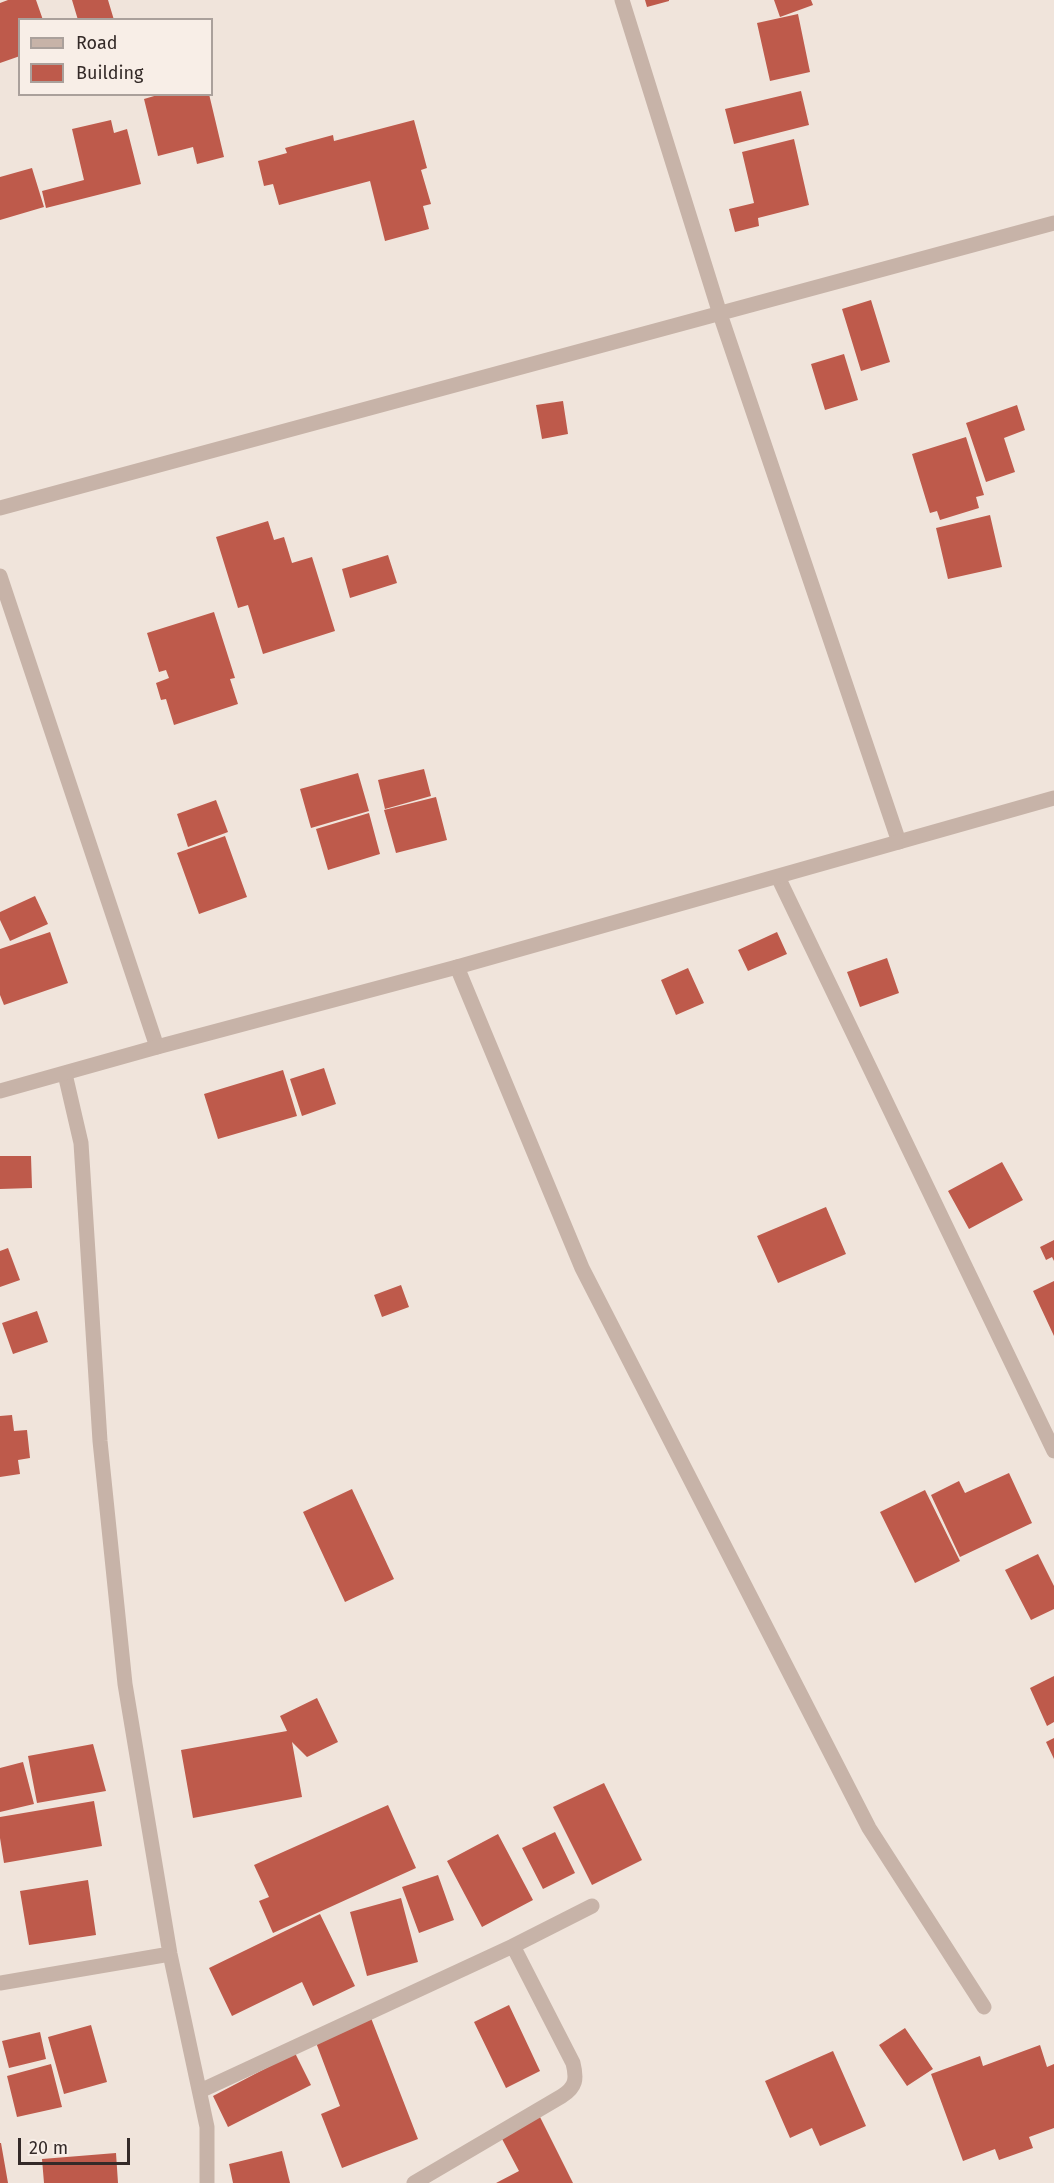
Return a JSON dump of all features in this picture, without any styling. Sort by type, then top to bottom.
[{"type":"street","points":[[622,0],[720,314],[899,842]]},
{"type":"street","points":[[0,508],[1054,223]]},
{"type":"street","points":[[0,576],[157,1047]]},
{"type":"street","points":[[0,1092],[157,1047],[456,967],[1054,798]]},
{"type":"street","points":[[778,877],[1054,1451]]},
{"type":"street","points":[[456,967],[582,1268],[870,1828],[984,2007]]},
{"type":"street","points":[[65,1074],[81,1143],[100,1441],[125,1684],[170,1954],[207,2127],[207,2183]]},
{"type":"street","points":[[200,2091],[513,1946],[592,1906]]},
{"type":"street","points":[[414,2183],[562,2096],[570,2091],[575,2083],[576,2074],[573,2063],[513,1946]]},
{"type":"street","points":[[0,1983],[170,1954]]},
{"type":"building","points":[[8,0],[36,0],[42,18],[18,18],[18,57],[0,63],[0,3]]},
{"type":"building","points":[[72,0],[108,0],[113,18],[77,18]]},
{"type":"building","points":[[645,0],[669,0],[669,1],[647,7]]},
{"type":"building","points":[[774,0],[811,0],[813,5],[780,17]]},
{"type":"building","points":[[798,14],[810,72],[770,81],[757,23]]},
{"type":"building","points":[[801,91],[809,125],[734,144],[725,109]]},
{"type":"building","points":[[154,96],[209,96],[224,157],[197,164],[193,147],[158,156],[144,99]]},
{"type":"building","points":[[111,120],[114,133],[127,129],[141,184],[46,208],[42,191],[84,180],[72,129]]},
{"type":"building","points":[[414,120],[427,168],[421,170],[431,204],[423,206],[429,229],[385,241],[370,181],[279,205],[273,184],[264,186],[258,161],[287,153],[285,148],[333,135],[334,141]]},
{"type":"building","points":[[794,139],[809,205],[758,218],[759,226],[735,232],[729,209],[754,203],[742,152]]},
{"type":"building","points":[[32,168],[44,207],[0,220],[0,177]]},
{"type":"building","points":[[871,300],[890,362],[861,371],[842,309]]},
{"type":"building","points":[[844,354],[858,400],[825,410],[811,364]]},
{"type":"building","points":[[563,401],[568,434],[542,439],[536,405]]},
{"type":"building","points":[[1017,405],[1025,430],[1004,438],[1015,472],[986,482],[966,423]]},
{"type":"building","points":[[966,437],[984,495],[976,497],[979,508],[940,520],[937,511],[930,513],[912,454]]},
{"type":"building","points":[[990,515],[1002,567],[948,579],[936,528]]},
{"type":"building","points":[[268,521],[274,540],[284,537],[292,563],[312,557],[335,631],[263,654],[248,605],[238,608],[216,537]]},
{"type":"building","points":[[388,555],[397,583],[350,598],[342,569]]},
{"type":"building","points":[[214,612],[235,678],[230,679],[238,704],[174,725],[166,699],[161,700],[156,683],[169,678],[166,670],[159,672],[147,633]]},
{"type":"building","points":[[424,769],[431,796],[385,809],[378,780]]},
{"type":"building","points":[[358,773],[369,811],[311,828],[300,789]]},
{"type":"building","points":[[436,797],[447,840],[396,853],[384,810]]},
{"type":"building","points":[[216,800],[228,832],[188,847],[177,814]]},
{"type":"building","points":[[369,813],[380,854],[328,870],[316,829]]},
{"type":"building","points":[[225,836],[247,897],[199,914],[177,853]]},
{"type":"building","points":[[35,896],[48,924],[10,941],[0,920],[0,912]]},
{"type":"building","points":[[50,932],[68,983],[4,1005],[0,995],[0,949]]},
{"type":"building","points":[[777,932],[787,954],[748,971],[738,950]]},
{"type":"building","points":[[887,958],[899,993],[860,1007],[847,972]]},
{"type":"building","points":[[688,968],[704,1003],[676,1015],[661,980]]},
{"type":"building","points":[[324,1068],[336,1104],[302,1116],[290,1079]]},
{"type":"building","points":[[283,1070],[297,1116],[218,1139],[204,1094]]},
{"type":"building","points":[[0,1156],[31,1156],[32,1188],[0,1189]]},
{"type":"building","points":[[1002,1162],[1023,1200],[969,1229],[948,1191]]},
{"type":"building","points":[[826,1207],[846,1254],[778,1283],[757,1236]]},
{"type":"building","points":[[1054,1240],[1054,1261],[1052,1257],[1046,1260],[1040,1247]]},
{"type":"building","points":[[8,1248],[20,1280],[0,1287],[0,1251]]},
{"type":"building","points":[[1054,1281],[1054,1336],[1033,1291]]},
{"type":"building","points":[[401,1285],[409,1307],[382,1317],[374,1295]]},
{"type":"building","points":[[37,1311],[48,1342],[13,1354],[2,1323]]},
{"type":"building","points":[[12,1415],[14,1431],[27,1430],[30,1458],[18,1460],[20,1474],[0,1477],[0,1416]]},
{"type":"building","points":[[1009,1473],[1032,1523],[960,1557],[931,1495],[959,1481],[965,1493]]},
{"type":"building","points":[[352,1489],[394,1579],[345,1602],[303,1512]]},
{"type":"building","points":[[925,1490],[960,1561],[915,1583],[880,1512]]},
{"type":"building","points":[[1038,1554],[1054,1586],[1054,1609],[1031,1620],[1005,1570]]},
{"type":"building","points":[[1054,1676],[1054,1722],[1047,1726],[1030,1688]]},
{"type":"building","points":[[317,1698],[338,1742],[307,1757],[292,1742],[302,1797],[193,1818],[181,1750],[287,1731],[280,1716]]},
{"type":"building","points":[[1054,1738],[1054,1759],[1046,1742]]},
{"type":"building","points":[[93,1744],[106,1791],[37,1803],[28,1756]]},
{"type":"building","points":[[23,1762],[34,1804],[0,1812],[0,1768]]},
{"type":"building","points":[[604,1783],[642,1860],[592,1885],[553,1807]]},
{"type":"building","points":[[94,1801],[102,1846],[4,1863],[0,1838],[0,1817]]},
{"type":"building","points":[[388,1805],[416,1868],[273,1933],[259,1901],[269,1897],[254,1865]]},
{"type":"building","points":[[555,1832],[575,1873],[543,1889],[522,1848]]},
{"type":"building","points":[[498,1834],[533,1900],[482,1927],[447,1861]]},
{"type":"building","points":[[438,1875],[454,1920],[419,1933],[402,1887]]},
{"type":"building","points":[[88,1880],[96,1935],[29,1945],[20,1891]]},
{"type":"building","points":[[401,1898],[418,1962],[367,1976],[350,1912]]},
{"type":"building","points":[[320,1914],[355,1986],[313,2006],[302,1982],[232,2016],[209,1968]]},
{"type":"building","points":[[509,2005],[540,2071],[506,2088],[474,2022]]},
{"type":"building","points":[[371,2018],[418,2139],[342,2168],[321,2114],[340,2106],[315,2040]]},
{"type":"building","points":[[91,2025],[107,2082],[64,2094],[48,2037]]},
{"type":"building","points":[[905,2028],[933,2069],[907,2086],[879,2045]]},
{"type":"building","points":[[40,2032],[46,2059],[9,2068],[2,2041]]},
{"type":"building","points":[[1040,2045],[1047,2067],[1054,2064],[1054,2128],[1029,2137],[1033,2148],[999,2160],[995,2149],[963,2161],[931,2074],[980,2056],[983,2066]]},
{"type":"building","points":[[833,2051],[866,2126],[820,2146],[812,2128],[790,2138],[765,2081]]},
{"type":"building","points":[[295,2053],[311,2085],[228,2127],[213,2096]]},
{"type":"building","points":[[51,2064],[62,2107],[17,2117],[7,2076]]},
{"type":"building","points":[[540,2117],[573,2183],[496,2183],[519,2171],[501,2137]]},
{"type":"building","points":[[1,2143],[8,2183],[0,2183]]},
{"type":"building","points":[[282,2151],[290,2183],[233,2183],[229,2164]]},
{"type":"building","points":[[116,2153],[118,2183],[44,2183],[42,2159]]}]
